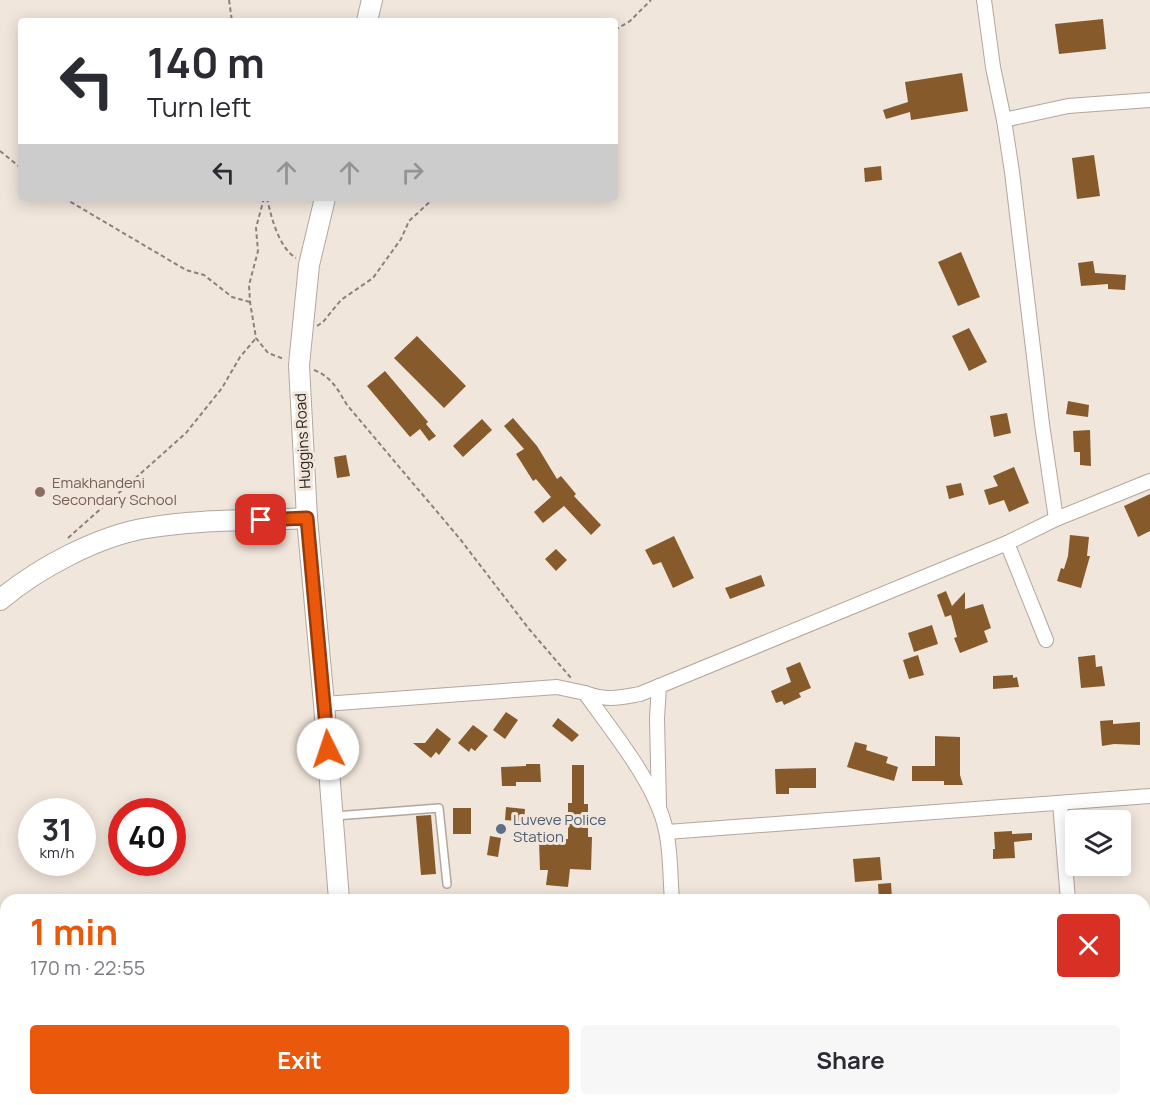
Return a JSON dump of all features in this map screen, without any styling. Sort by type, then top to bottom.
[{"type":"street","points":[[368,18],[372,0]]},
{"type":"street","points":[[984,0],[994,77],[1004,120],[1015,192],[1042,424],[1056,519]]},
{"type":"street","points":[[1004,120],[1068,106],[1150,100]]},
{"type":"street","name":"Huggins Road","points":[[324,201],[309,265],[299,365],[307,518],[339,894]]},
{"type":"street","points":[[324,704],[557,687],[612,699],[640,694],[1007,543],[1056,519],[1150,482]]},
{"type":"street","points":[[0,600],[51,565],[88,546],[144,528],[307,518]]},
{"type":"street","points":[[1007,543],[1046,640]]},
{"type":"street","points":[[659,686],[657,718],[659,806]]},
{"type":"street","points":[[585,693],[633,761],[659,806],[667,832],[672,894]]},
{"type":"street","points":[[667,832],[1150,796]]},
{"type":"street","points":[[1060,803],[1068,894]]},
{"type":"lane","points":[[333,816],[439,808],[447,884]]},
{"type":"path","points":[[229,0],[232,18]]},
{"type":"path","points":[[618,28],[630,21],[651,0]]},
{"type":"path","points":[[0,151],[18,166]]},
{"type":"path","points":[[69,201],[186,270],[204,275],[232,297],[250,302]]},
{"type":"path","points":[[265,201],[256,228],[258,251],[249,285],[256,338],[268,353],[327,375],[347,405],[460,538],[529,629],[585,693]]},
{"type":"path","points":[[267,201],[272,222],[290,254],[309,265]]},
{"type":"path","points":[[302,334],[324,322],[341,300],[373,278],[401,239],[410,221],[431,201]]},
{"type":"path","points":[[61,544],[186,433],[222,388],[240,357],[256,338]]},
{"type":"building","points":[[1103,19],[1106,49],[1059,54],[1055,24]]},
{"type":"building","points":[[962,73],[968,111],[911,120],[910,112],[886,119],[883,110],[908,102],[905,82]]},
{"type":"building","points":[[1094,155],[1100,196],[1077,199],[1072,158]]},
{"type":"building","points":[[881,166],[882,180],[865,182],[864,168]]},
{"type":"building","points":[[961,252],[980,297],[958,306],[938,262]]},
{"type":"building","points":[[1093,261],[1095,273],[1126,275],[1125,290],[1108,289],[1108,284],[1081,286],[1078,263]]},
{"type":"building","points":[[969,328],[987,362],[969,371],[952,336]]},
{"type":"building","points":[[417,336],[466,386],[444,408],[394,358]]},
{"type":"building","points":[[385,371],[428,422],[426,424],[436,436],[429,441],[420,429],[410,437],[367,386]]},
{"type":"building","points":[[1068,401],[1089,405],[1088,417],[1066,414]]},
{"type":"building","points":[[1007,413],[1011,433],[994,437],[990,416]]},
{"type":"building","points":[[513,418],[537,446],[557,479],[561,476],[576,494],[574,496],[601,525],[591,535],[564,506],[543,523],[534,512],[551,497],[536,479],[533,481],[516,454],[524,449],[504,426]]},
{"type":"building","points":[[482,419],[492,430],[463,457],[453,446]]},
{"type":"building","points":[[1090,430],[1091,466],[1080,465],[1080,452],[1074,452],[1073,431]]},
{"type":"building","points":[[346,455],[350,476],[337,478],[334,457]]},
{"type":"building","points":[[1014,467],[1029,503],[1009,512],[1004,500],[989,505],[984,490],[998,486],[993,476]]},
{"type":"building","points":[[961,483],[964,495],[949,499],[946,486]]},
{"type":"building","points":[[1150,494],[1150,531],[1138,537],[1124,506]]},
{"type":"building","points":[[1070,535],[1089,537],[1087,556],[1090,556],[1081,588],[1057,581],[1068,556]]},
{"type":"building","points":[[674,536],[694,578],[673,588],[661,562],[653,565],[645,550]]},
{"type":"building","points":[[556,549],[567,560],[556,571],[545,559]]},
{"type":"building","points":[[761,575],[765,586],[730,599],[725,588]]},
{"type":"building","points":[[946,591],[952,606],[965,592],[965,609],[983,604],[991,628],[984,631],[988,642],[960,653],[954,638],[957,637],[951,615],[945,617],[937,595]]},
{"type":"building","points":[[932,625],[938,644],[914,652],[908,633]]},
{"type":"building","points":[[918,655],[924,675],[909,679],[903,660]]},
{"type":"building","points":[[1095,655],[1096,667],[1102,666],[1105,686],[1081,688],[1078,657]]},
{"type":"building","points":[[800,662],[811,688],[799,693],[801,697],[784,705],[782,701],[776,703],[771,691],[791,682],[786,668]]},
{"type":"building","points":[[1013,675],[1013,678],[1017,677],[1019,687],[993,689],[993,676]]},
{"type":"building","points":[[506,712],[518,720],[505,739],[493,730]]},
{"type":"building","points":[[558,718],[579,735],[572,742],[552,726]]},
{"type":"building","points":[[1113,720],[1113,724],[1140,722],[1140,745],[1102,746],[1100,721]]},
{"type":"building","points":[[473,725],[488,736],[475,751],[471,748],[469,752],[458,743]]},
{"type":"building","points":[[437,728],[451,739],[439,755],[436,752],[431,758],[413,743],[425,743]]},
{"type":"building","points":[[935,736],[960,737],[960,775],[963,785],[944,785],[944,781],[912,781],[912,766],[935,766]]},
{"type":"building","points":[[855,742],[867,745],[866,750],[888,757],[886,763],[898,767],[894,781],[847,767]]},
{"type":"building","points":[[526,764],[540,764],[541,782],[516,782],[516,786],[502,786],[501,767],[526,766]]},
{"type":"building","points":[[572,765],[584,765],[584,804],[588,804],[588,837],[592,837],[591,870],[570,869],[568,887],[546,885],[548,870],[540,870],[539,841],[568,839],[568,803],[572,803]]},
{"type":"building","points":[[816,768],[816,788],[789,788],[789,794],[776,794],[775,769]]},
{"type":"building","points":[[506,807],[525,809],[524,822],[505,820]]},
{"type":"building","points":[[453,808],[471,808],[471,834],[453,834]]},
{"type":"building","points":[[431,815],[436,874],[421,875],[416,816]]},
{"type":"building","points":[[1012,831],[1012,834],[1032,833],[1032,840],[1014,842],[1015,858],[993,859],[994,832]]},
{"type":"building","points":[[490,836],[501,838],[498,857],[487,855]]},
{"type":"building","points":[[880,857],[882,880],[855,882],[853,859]]},
{"type":"building","points":[[891,883],[892,894],[879,894],[878,884]]},
{"type":"place","name":"Emakhandeni Secondary School","points":[[40,492]]},
{"type":"place","name":"Luveve Police Station","points":[[501,829]]},
{"type":"route","points":[[261,520],[307,518],[328,749]]}]
